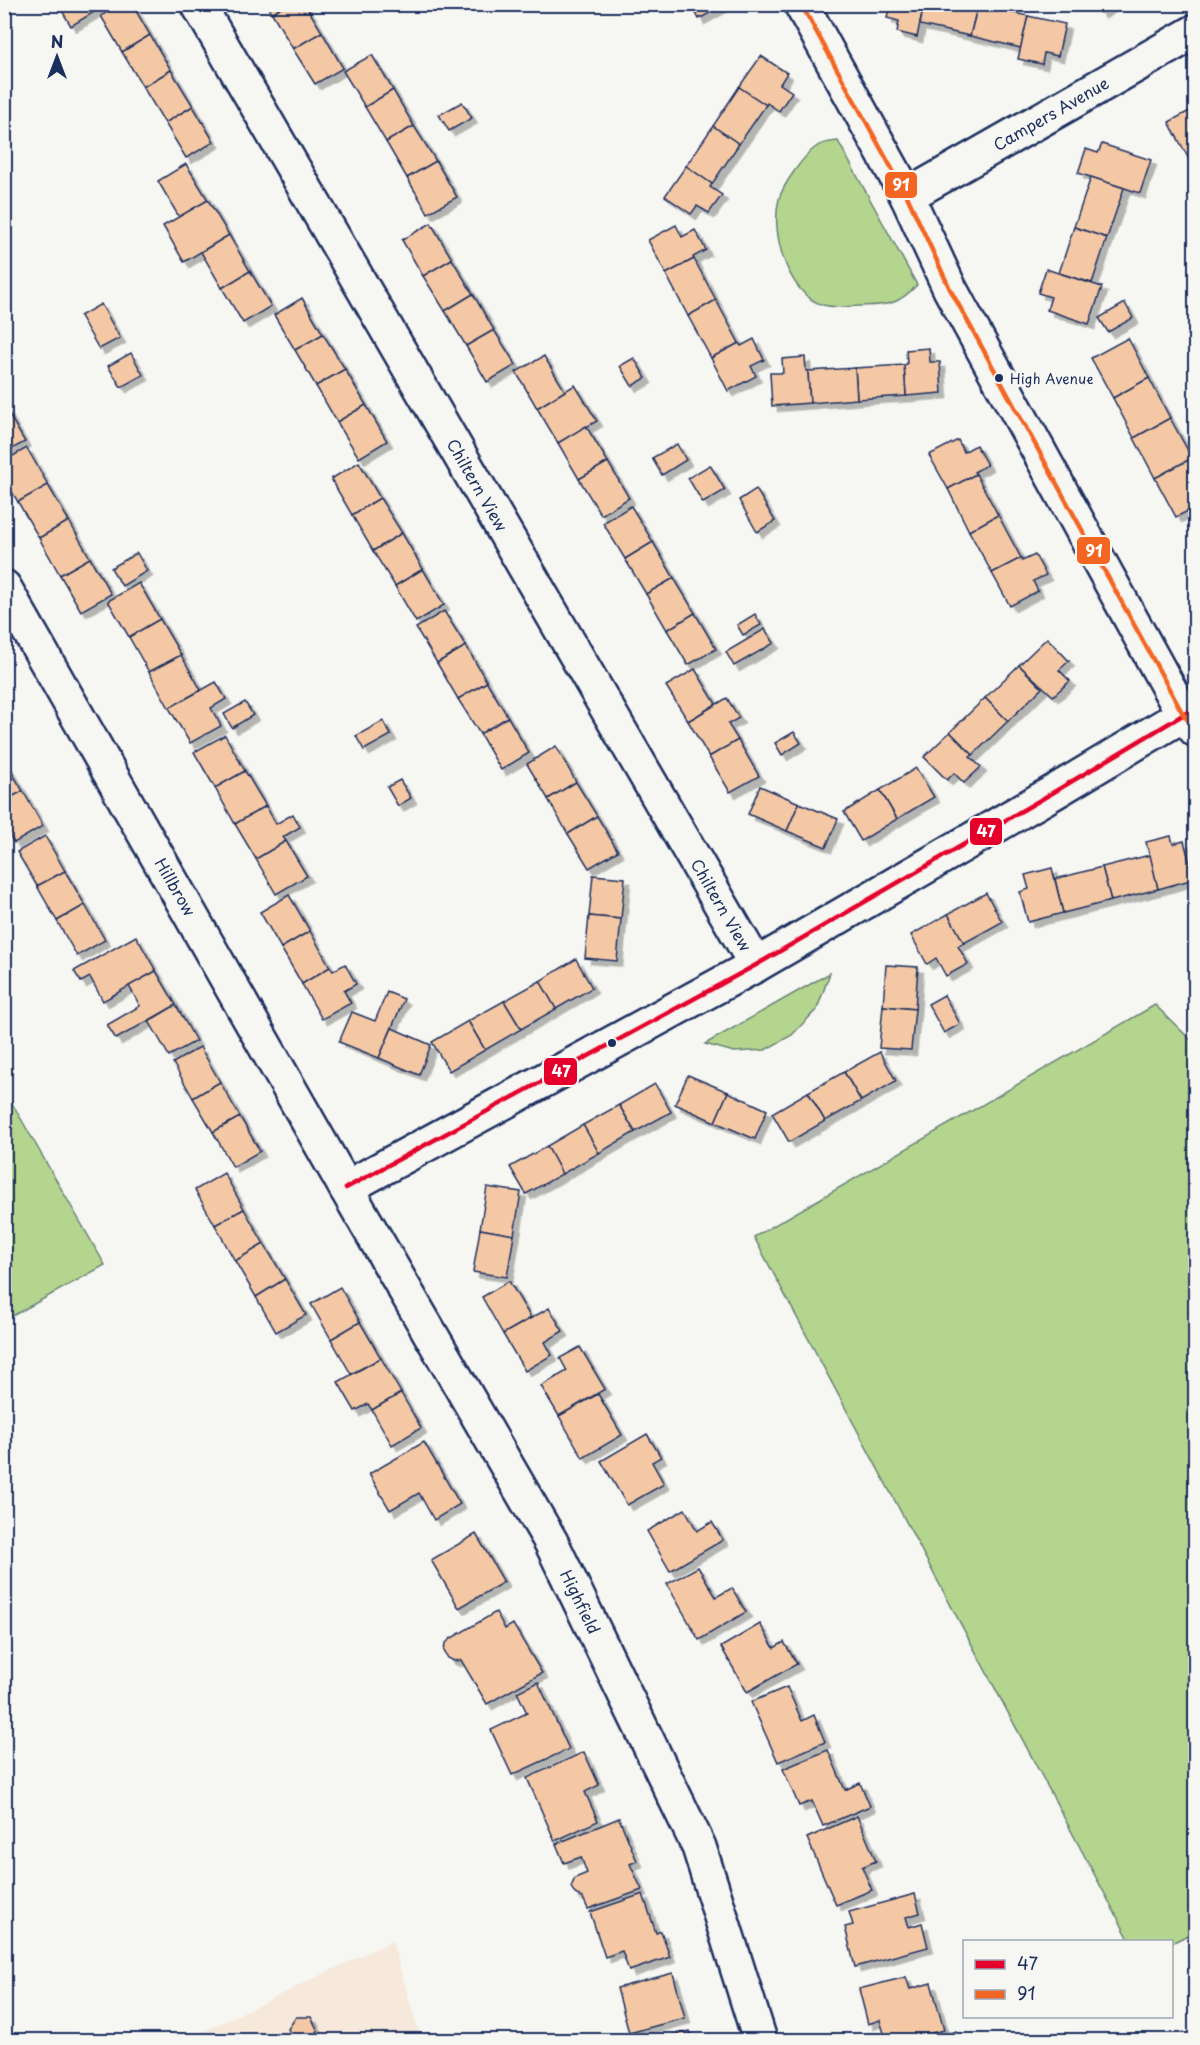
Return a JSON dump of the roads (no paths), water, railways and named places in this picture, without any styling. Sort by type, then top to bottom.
[{"type":"street","name":"Chiltern View","points":[[198,4],[756,965]]},
{"type":"street","points":[[346,1188],[756,965],[1044,798],[1191,717],[951,289],[906,196],[801,4]]},
{"type":"street","name":"Campers Avenue","points":[[906,196],[1196,31]]},
{"type":"street","name":"Hillbrow","points":[[4,587],[346,1188]]},
{"type":"street","name":"Highfield","points":[[346,1188],[551,1542],[699,1847],[760,2040]]},
{"type":"place","name":"High Avenue","points":[[999,378]]}]
